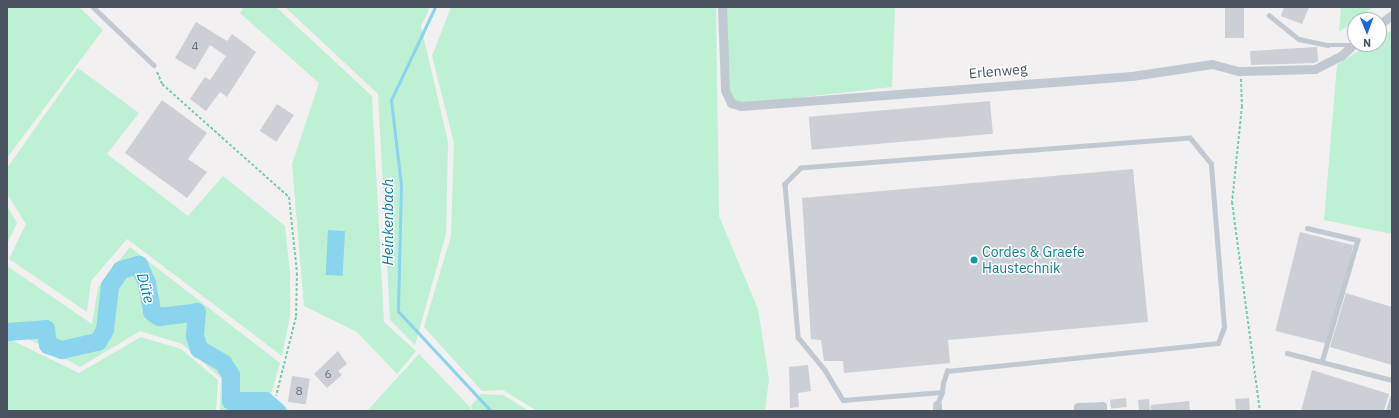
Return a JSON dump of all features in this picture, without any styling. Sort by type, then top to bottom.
[{"type":"street","name":"Erlenweg","points":[[722,7],[725,90],[731,103],[741,106],[1132,76],[1212,64],[1239,72],[1315,69],[1341,56],[1347,50]]},
{"type":"street","points":[[1078,411],[1078,407],[1102,406],[1102,411]]},
{"type":"lane","points":[[93,7],[154,65]]},
{"type":"lane","points":[[1269,15],[1299,39],[1328,45],[1347,44]]},
{"type":"lane","points":[[937,408],[942,392],[947,371],[1218,343],[1224,327],[1211,164],[1190,138],[801,168],[785,184],[798,337],[825,370],[843,400],[942,392]]},
{"type":"lane","points":[[1307,228],[1358,240],[1322,362]]},
{"type":"lane","points":[[1286,353],[1392,380]]},
{"type":"lane","points":[[1388,411],[1392,398]]},
{"type":"path","points":[[154,65],[162,84],[289,197],[297,273],[296,317],[276,396]]},
{"type":"path","points":[[1239,72],[1242,106],[1232,202],[1260,411]]},
{"type":"green space","points":[[7,7],[79,7],[103,30],[7,158]]},
{"type":"green space","points":[[244,7],[276,7],[372,96],[384,322],[416,351],[397,374],[357,332],[304,306],[292,164],[319,83],[240,13]]},
{"type":"green space","points":[[285,7],[430,7],[421,26],[448,142],[446,234],[415,345],[390,320],[378,94]]},
{"type":"green space","points":[[451,7],[716,7],[719,216],[758,309],[769,379],[765,411],[537,411],[503,390],[482,391],[424,327],[451,236],[454,143],[432,56]]},
{"type":"green space","points":[[726,7],[895,7],[892,87],[741,104],[733,98],[729,88]]},
{"type":"green space","points":[[1341,7],[1373,7],[1366,12],[1347,12],[1347,26],[1339,32]]},
{"type":"green space","points":[[1392,30],[1392,234],[1324,220],[1337,65],[1357,52],[1387,52],[1387,33]]},
{"type":"green space","points":[[78,68],[139,113],[107,154],[188,216],[223,176],[285,226],[290,273],[290,316],[282,356],[127,239],[91,281],[87,312],[9,259],[26,224],[7,194],[7,168]]},
{"type":"green space","points":[[7,206],[17,223],[7,244]]},
{"type":"green space","points":[[130,247],[280,363],[271,394],[290,411],[220,411],[221,378],[182,344],[140,331],[80,367],[7,327],[7,266],[92,324],[98,287]]},
{"type":"green space","points":[[141,337],[181,349],[218,380],[216,411],[7,411],[7,338],[79,373]]},
{"type":"green space","points":[[419,354],[470,407],[472,411],[367,411]]},
{"type":"green space","points":[[481,394],[503,395],[529,411],[473,411],[471,406]]},
{"type":"water","points":[[328,230],[345,231],[343,276],[326,275]]},
{"type":"building","points":[[1225,7],[1244,7],[1244,38],[1225,38]]},
{"type":"building","points":[[1284,7],[1309,7],[1302,24],[1281,16]]},
{"type":"building","points":[[196,22],[227,41],[232,34],[256,52],[227,97],[220,92],[206,111],[190,99],[205,77],[210,80],[226,56],[210,45],[195,70],[175,58]]},
{"type":"building","points":[[1317,47],[1318,61],[1314,63],[1251,65],[1250,51]]},
{"type":"building","points":[[162,100],[207,133],[188,159],[207,172],[187,198],[125,153]]},
{"type":"building","points":[[990,101],[993,134],[812,150],[809,117]]},
{"type":"building","points":[[277,104],[294,115],[276,142],[260,131]]},
{"type":"building","name":"Cordes & Graefe Haustechnik","points":[[1133,169],[1148,322],[948,340],[950,363],[844,373],[843,361],[824,361],[821,340],[811,339],[802,198]]},
{"type":"building","points":[[1300,232],[1353,245],[1329,344],[1275,331]]},
{"type":"building","points":[[1346,293],[1392,307],[1392,365],[1330,347]]},
{"type":"building","points":[[338,351],[347,364],[338,371],[342,375],[327,388],[314,374]]},
{"type":"building","points":[[808,365],[811,391],[798,393],[799,407],[790,408],[789,367]]},
{"type":"building","points":[[1312,370],[1389,394],[1384,411],[1301,411]]},
{"type":"building","points":[[292,376],[310,379],[306,404],[288,402]]},
{"type":"building","points":[[1126,398],[1127,407],[1111,409],[1110,400]]},
{"type":"building","points":[[1249,398],[1250,411],[1236,411],[1235,399]]},
{"type":"building","points":[[1149,399],[1150,411],[1139,411],[1138,400]]},
{"type":"building","points":[[1189,401],[1190,411],[1151,411],[1151,405]]},
{"type":"waterway","name":"Heinkenbach","points":[[435,7],[391,100],[401,185],[398,311],[491,411]]},
{"type":"waterway","name":"Düte","points":[[7,332],[46,329],[48,345],[62,350],[98,342],[105,330],[110,286],[121,270],[139,265],[147,283],[152,312],[159,317],[197,312],[195,336],[199,349],[223,363],[231,375],[231,401],[265,401],[277,411]]},
{"type":"place","name":"Cordes & Graefe Haustechnik","points":[[974,260]]}]
